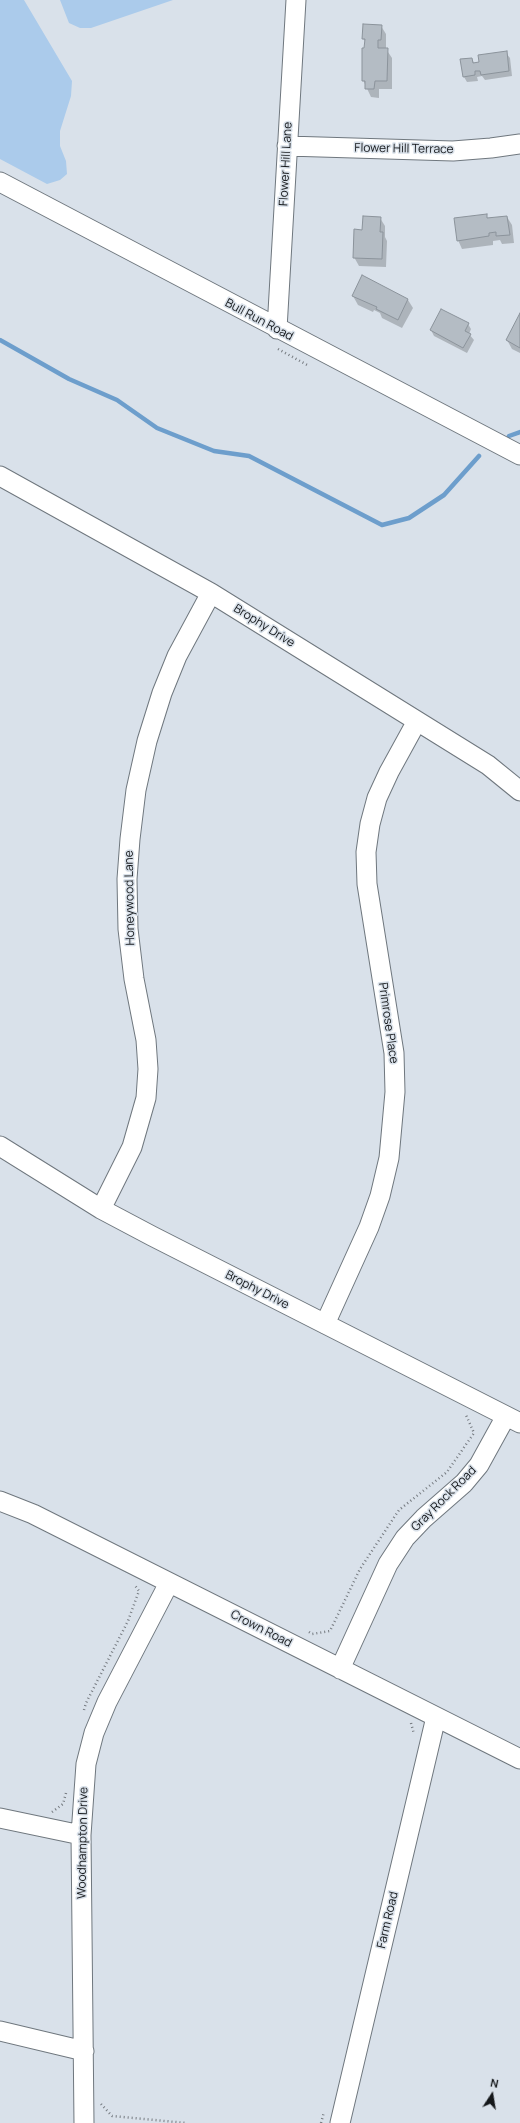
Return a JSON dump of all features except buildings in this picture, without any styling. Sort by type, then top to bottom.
[{"type":"street","name":"Flower Hill Lane","points":[[277,329],[296,0]]},
{"type":"street","name":"Flower Hill Terrace","points":[[287,146],[453,151],[520,144]]},
{"type":"street","name":"Bull Run Road","points":[[0,182],[277,329],[520,455]]},
{"type":"street","name":"Brophy Drive","points":[[0,476],[211,593],[488,765],[520,791]]},
{"type":"street","name":"Honeywood Lane","points":[[101,1209],[132,1147],[146,1098],[148,1069],[146,1040],[134,979],[128,929],[128,871],[136,790],[147,741],[162,693],[177,656],[211,593]]},
{"type":"street","name":"Primrose Place","points":[[325,1324],[369,1227],[380,1196],[389,1158],[396,1092],[394,1053],[367,884],[366,852],[370,824],[377,798],[389,772],[417,721]]},
{"type":"street","name":"Brophy Drive","points":[[0,1146],[101,1209],[513,1420]]},
{"type":"street","name":"Gray Rock Road","points":[[340,1669],[388,1564],[397,1551],[424,1518],[464,1483],[513,1420]]},
{"type":"street","name":"Crown Road","points":[[0,1501],[33,1514],[520,1759]]},
{"type":"street","name":"Woodhampton Drive","points":[[84,2123],[81,1835],[86,1764],[94,1733],[107,1702],[169,1583]]},
{"type":"street","name":"Farm Road","points":[[340,2123],[436,1717]]},
{"type":"street","points":[[0,1818],[81,1835]]},
{"type":"street","points":[[0,2031],[84,2051]]},
{"type":"path","points":[[305,1630],[312,1634],[330,1631],[360,1569],[399,1510],[447,1472],[474,1433],[466,1414]]},
{"type":"path","points":[[84,1711],[86,1703],[128,1621],[139,1590],[130,1580]]},
{"type":"path","points":[[410,1719],[414,1734],[412,1742]]},
{"type":"path","points":[[50,1812],[63,1804],[66,1791]]},
{"type":"path","points":[[98,2102],[112,2116],[186,2123]]},
{"type":"path","points":[[321,2123],[325,2108]]},
{"type":"shaded area","points":[[0,0],[24,0],[72,81],[71,96],[60,131],[60,146],[66,161],[67,174],[60,180],[47,184],[0,159]]},
{"type":"shaded area","points":[[60,0],[173,0],[91,28],[80,28],[69,23]]},
{"type":"waterway","points":[[0,340],[69,379],[117,400],[157,428],[214,451],[249,456],[382,525],[409,518],[444,495],[479,456]]},
{"type":"waterway","points":[[509,436],[520,432]]}]
